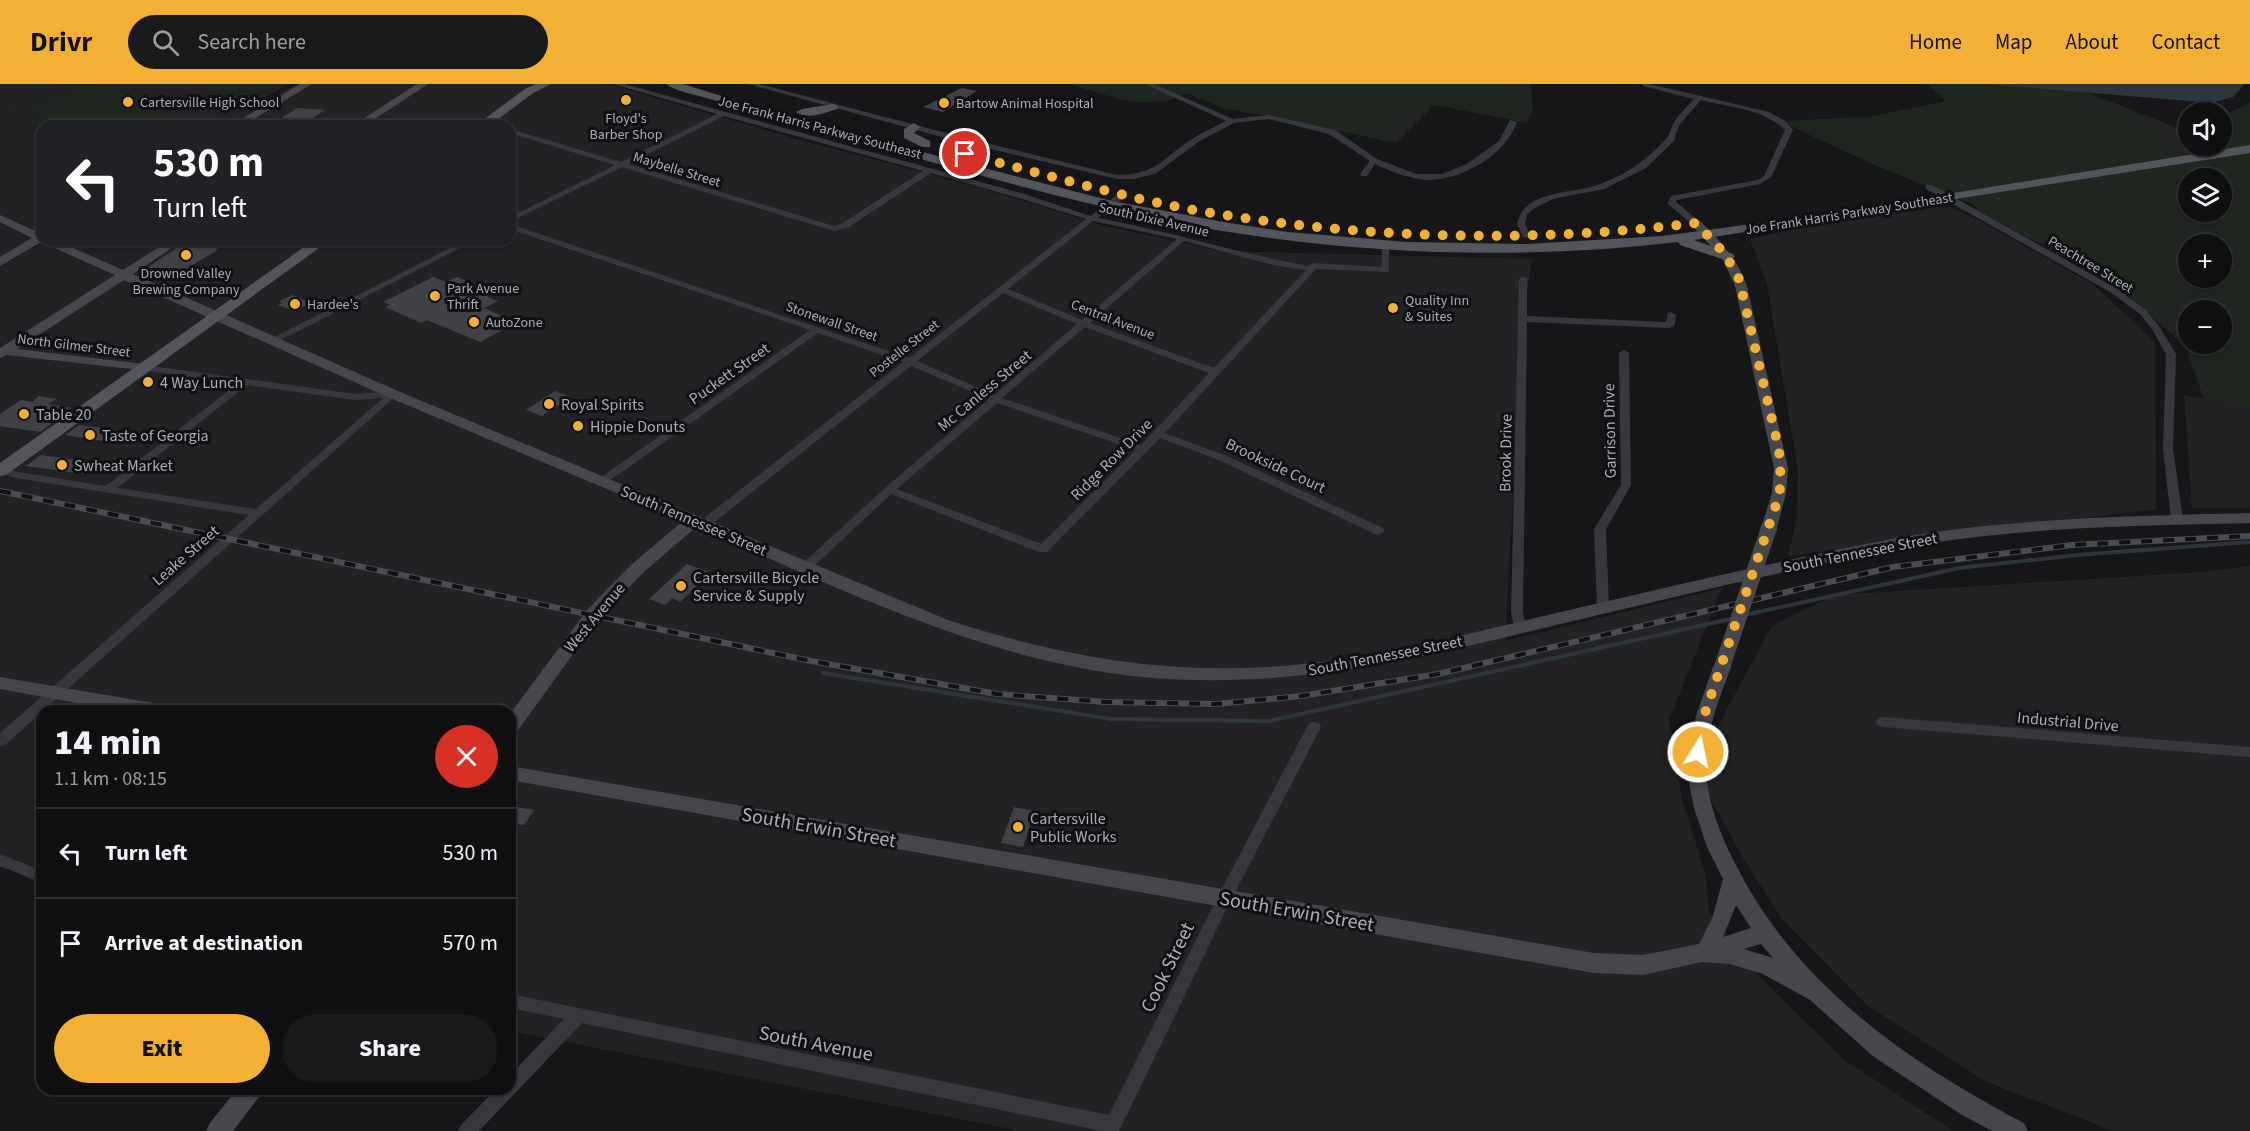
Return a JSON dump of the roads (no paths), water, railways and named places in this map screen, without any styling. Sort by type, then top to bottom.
[{"type":"main road","points":[[493,120],[532,88],[545,84]]},
{"type":"main road","name":"Joe Frank Harris Parkway Southeast","points":[[672,84],[789,127],[870,142],[1207,219],[1298,232],[1389,237],[1527,236],[1752,228],[1925,201],[1952,184]]},
{"type":"main road","points":[[688,84],[766,107],[816,116]]},
{"type":"main road","name":"Joe Frank Harris Parkway Southeast","points":[[711,84],[802,112],[926,144],[1189,221],[1367,244],[1541,248],[1661,240],[1702,229],[1858,198]]},
{"type":"main road","points":[[802,112],[819,111],[832,106]]},
{"type":"main road","points":[[914,127],[908,135],[926,144]]},
{"type":"main road","points":[[2232,139],[2250,136]]},
{"type":"main road","points":[[870,142],[955,157],[1117,199]]},
{"type":"main road","points":[[2140,167],[2176,155],[2250,142]]},
{"type":"main road","name":"Joe Frank Harris Parkway Southeast","points":[[1903,191],[1938,192],[2140,167],[2250,149]]},
{"type":"main road","points":[[877,157],[889,152],[903,151]]},
{"type":"main road","points":[[1805,220],[1850,208],[1938,192],[2106,166],[2144,153]]},
{"type":"main road","points":[[1925,201],[1964,207]]},
{"type":"main road","points":[[1367,244],[1588,239],[1684,231],[1692,228],[1702,229]]},
{"type":"main road","points":[[1727,255],[1725,249],[1730,239],[1752,228]]},
{"type":"main road","points":[[1661,240],[1697,245],[1727,255]]},
{"type":"main road","points":[[1,470],[315,246]]},
{"type":"street","points":[[246,120],[307,84]]},
{"type":"street","points":[[366,120],[423,84]]},
{"type":"street","name":"South Dixie Avenue","points":[[616,84],[721,115],[789,127],[877,157],[1026,197],[1093,219],[1183,238],[1273,262],[1312,269],[1312,266],[1386,270],[1386,245]]},
{"type":"street","points":[[751,84],[1098,175],[1127,177],[1152,172],[1195,140],[1232,121],[1269,117],[1332,132],[1374,160],[1405,175],[1444,177],[1459,172],[1492,151],[1510,133],[1513,122]]},
{"type":"street","points":[[770,90],[782,84]]},
{"type":"street","points":[[1148,84],[1232,121]]},
{"type":"street","points":[[1645,85],[1744,108],[1775,118],[1786,127],[1788,133],[1767,177],[1760,182],[1674,198],[1672,203],[1702,229],[1727,255],[1735,268],[1779,450],[1781,484],[1769,528],[1703,719],[1697,767],[1701,798],[1708,822],[1732,881],[1750,912],[1820,994],[1874,1043],[1911,1070],[1948,1094],[2016,1131]]},
{"type":"street","points":[[1527,236],[1522,228],[1522,219],[1530,207],[1551,198],[1602,187],[1637,171],[1671,140],[1676,124],[1698,99]]},
{"type":"street","points":[[516,217],[721,115]]},
{"type":"street","name":"Maybelle Street","points":[[516,133],[620,166],[837,229],[929,171]]},
{"type":"street","points":[[1364,174],[1374,160]]},
{"type":"street","name":"Peachtree Street","points":[[1938,192],[2107,287],[2133,304],[2156,328],[2171,354],[2168,449],[2177,520]]},
{"type":"street","name":"Postelle Street","points":[[698,523],[1117,199]]},
{"type":"street","name":"South Tennessee Street","points":[[0,219],[36,235]]},
{"type":"street","name":"Stonewall Street","points":[[516,228],[908,362],[996,399],[1143,449]]},
{"type":"street","name":"Mc Canless Street","points":[[806,567],[889,490],[1086,324],[1183,238]]},
{"type":"street","points":[[0,262],[36,242]]},
{"type":"street","name":"South Tennessee Street","points":[[60,246],[393,394],[942,624],[998,643],[1065,659],[1148,671],[1245,674],[1320,669],[1520,628],[1826,557],[1931,538],[2013,528],[2250,518]]},
{"type":"street","points":[[1,352],[169,246]]},
{"type":"street","points":[[272,341],[460,246]]},
{"type":"street","name":"Ridge Row Drive","points":[[889,490],[1043,549],[1158,434],[1312,269]]},
{"type":"street","name":"Brook Drive","points":[[1520,628],[1517,612],[1523,279]]},
{"type":"street","name":"Central Avenue","points":[[1001,289],[1086,324],[1215,372]]},
{"type":"street","points":[[1523,319],[1670,325],[1671,315]]},
{"type":"street","name":"Puckett Street","points":[[601,482],[816,330]]},
{"type":"street","name":"North Gilmer Street","points":[[1,352],[144,368]]},
{"type":"street","name":"Garrison Drive","points":[[1603,608],[1599,529],[1626,485],[1624,353]]},
{"type":"street","points":[[144,368],[355,397],[393,394]]},
{"type":"street","points":[[110,488],[245,382]]},
{"type":"street","name":"Leake Street","points":[[40,705],[393,394]]},
{"type":"street","name":"Brookside Court","points":[[1158,434],[1225,459],[1379,531]]},
{"type":"street","points":[[1,470],[16,475],[258,513]]},
{"type":"street","name":"West Avenue","points":[[516,720],[593,614],[638,568],[698,523]]},
{"type":"street","points":[[0,683],[126,705]]},
{"type":"street","name":"Leake Street","points":[[0,741],[36,709]]},
{"type":"street","name":"Industrial Drive","points":[[1883,722],[2250,752]]},
{"type":"street","name":"Cook Street","points":[[1112,1127],[1224,899],[1314,727]]},
{"type":"street","name":"South Erwin Street","points":[[516,774],[1610,965],[1643,965],[1704,952],[1766,933]]},
{"type":"street","points":[[0,860],[36,875]]},
{"type":"street","points":[[1732,881],[1723,916],[1704,952],[1768,966],[1820,994]]},
{"type":"street","name":"South Avenue","points":[[516,1002],[1112,1127]]},
{"type":"street","points":[[516,1081],[578,1016]]},
{"type":"street","points":[[218,1131],[246,1095]]},
{"type":"street","points":[[467,1131],[502,1095]]},
{"type":"waterway","points":[[1745,615],[1959,568],[2077,555],[2250,542]]},
{"type":"waterway","points":[[823,673],[1111,719],[1269,721],[1735,618]]},
{"type":"railway","points":[[0,491],[811,661],[997,694],[1106,702],[1216,704],[1301,696],[1438,674],[1893,567],[2072,545],[2250,536]]},
{"type":"place","name":"Floyd's Barber Shop","points":[[626,100]]},
{"type":"place","name":"Cartersville High School","points":[[128,102]]},
{"type":"place","name":"Bartow Animal Hospital","points":[[944,103]]},
{"type":"place","name":"Drowned Valley Brewing Company","points":[[186,255]]},
{"type":"place","name":"Park Avenue Thrift","points":[[435,296]]},
{"type":"place","name":"Hardee's","points":[[295,304]]},
{"type":"place","name":"Quality Inn & Suites","points":[[1393,308]]},
{"type":"place","name":"AutoZone","points":[[474,322]]},
{"type":"place","name":"4 Way Lunch","points":[[148,382]]},
{"type":"place","name":"Royal Spirits","points":[[549,404]]},
{"type":"place","name":"Table 20","points":[[24,414]]},
{"type":"place","name":"Hippie Donuts","points":[[578,426]]},
{"type":"place","name":"Taste of Georgia","points":[[90,435]]},
{"type":"place","name":"Swheat Market","points":[[62,465]]},
{"type":"place","name":"Cartersville Bicycle Service & Supply","points":[[681,586]]},
{"type":"place","name":"Cartersville Public Works","points":[[1018,827]]}]
